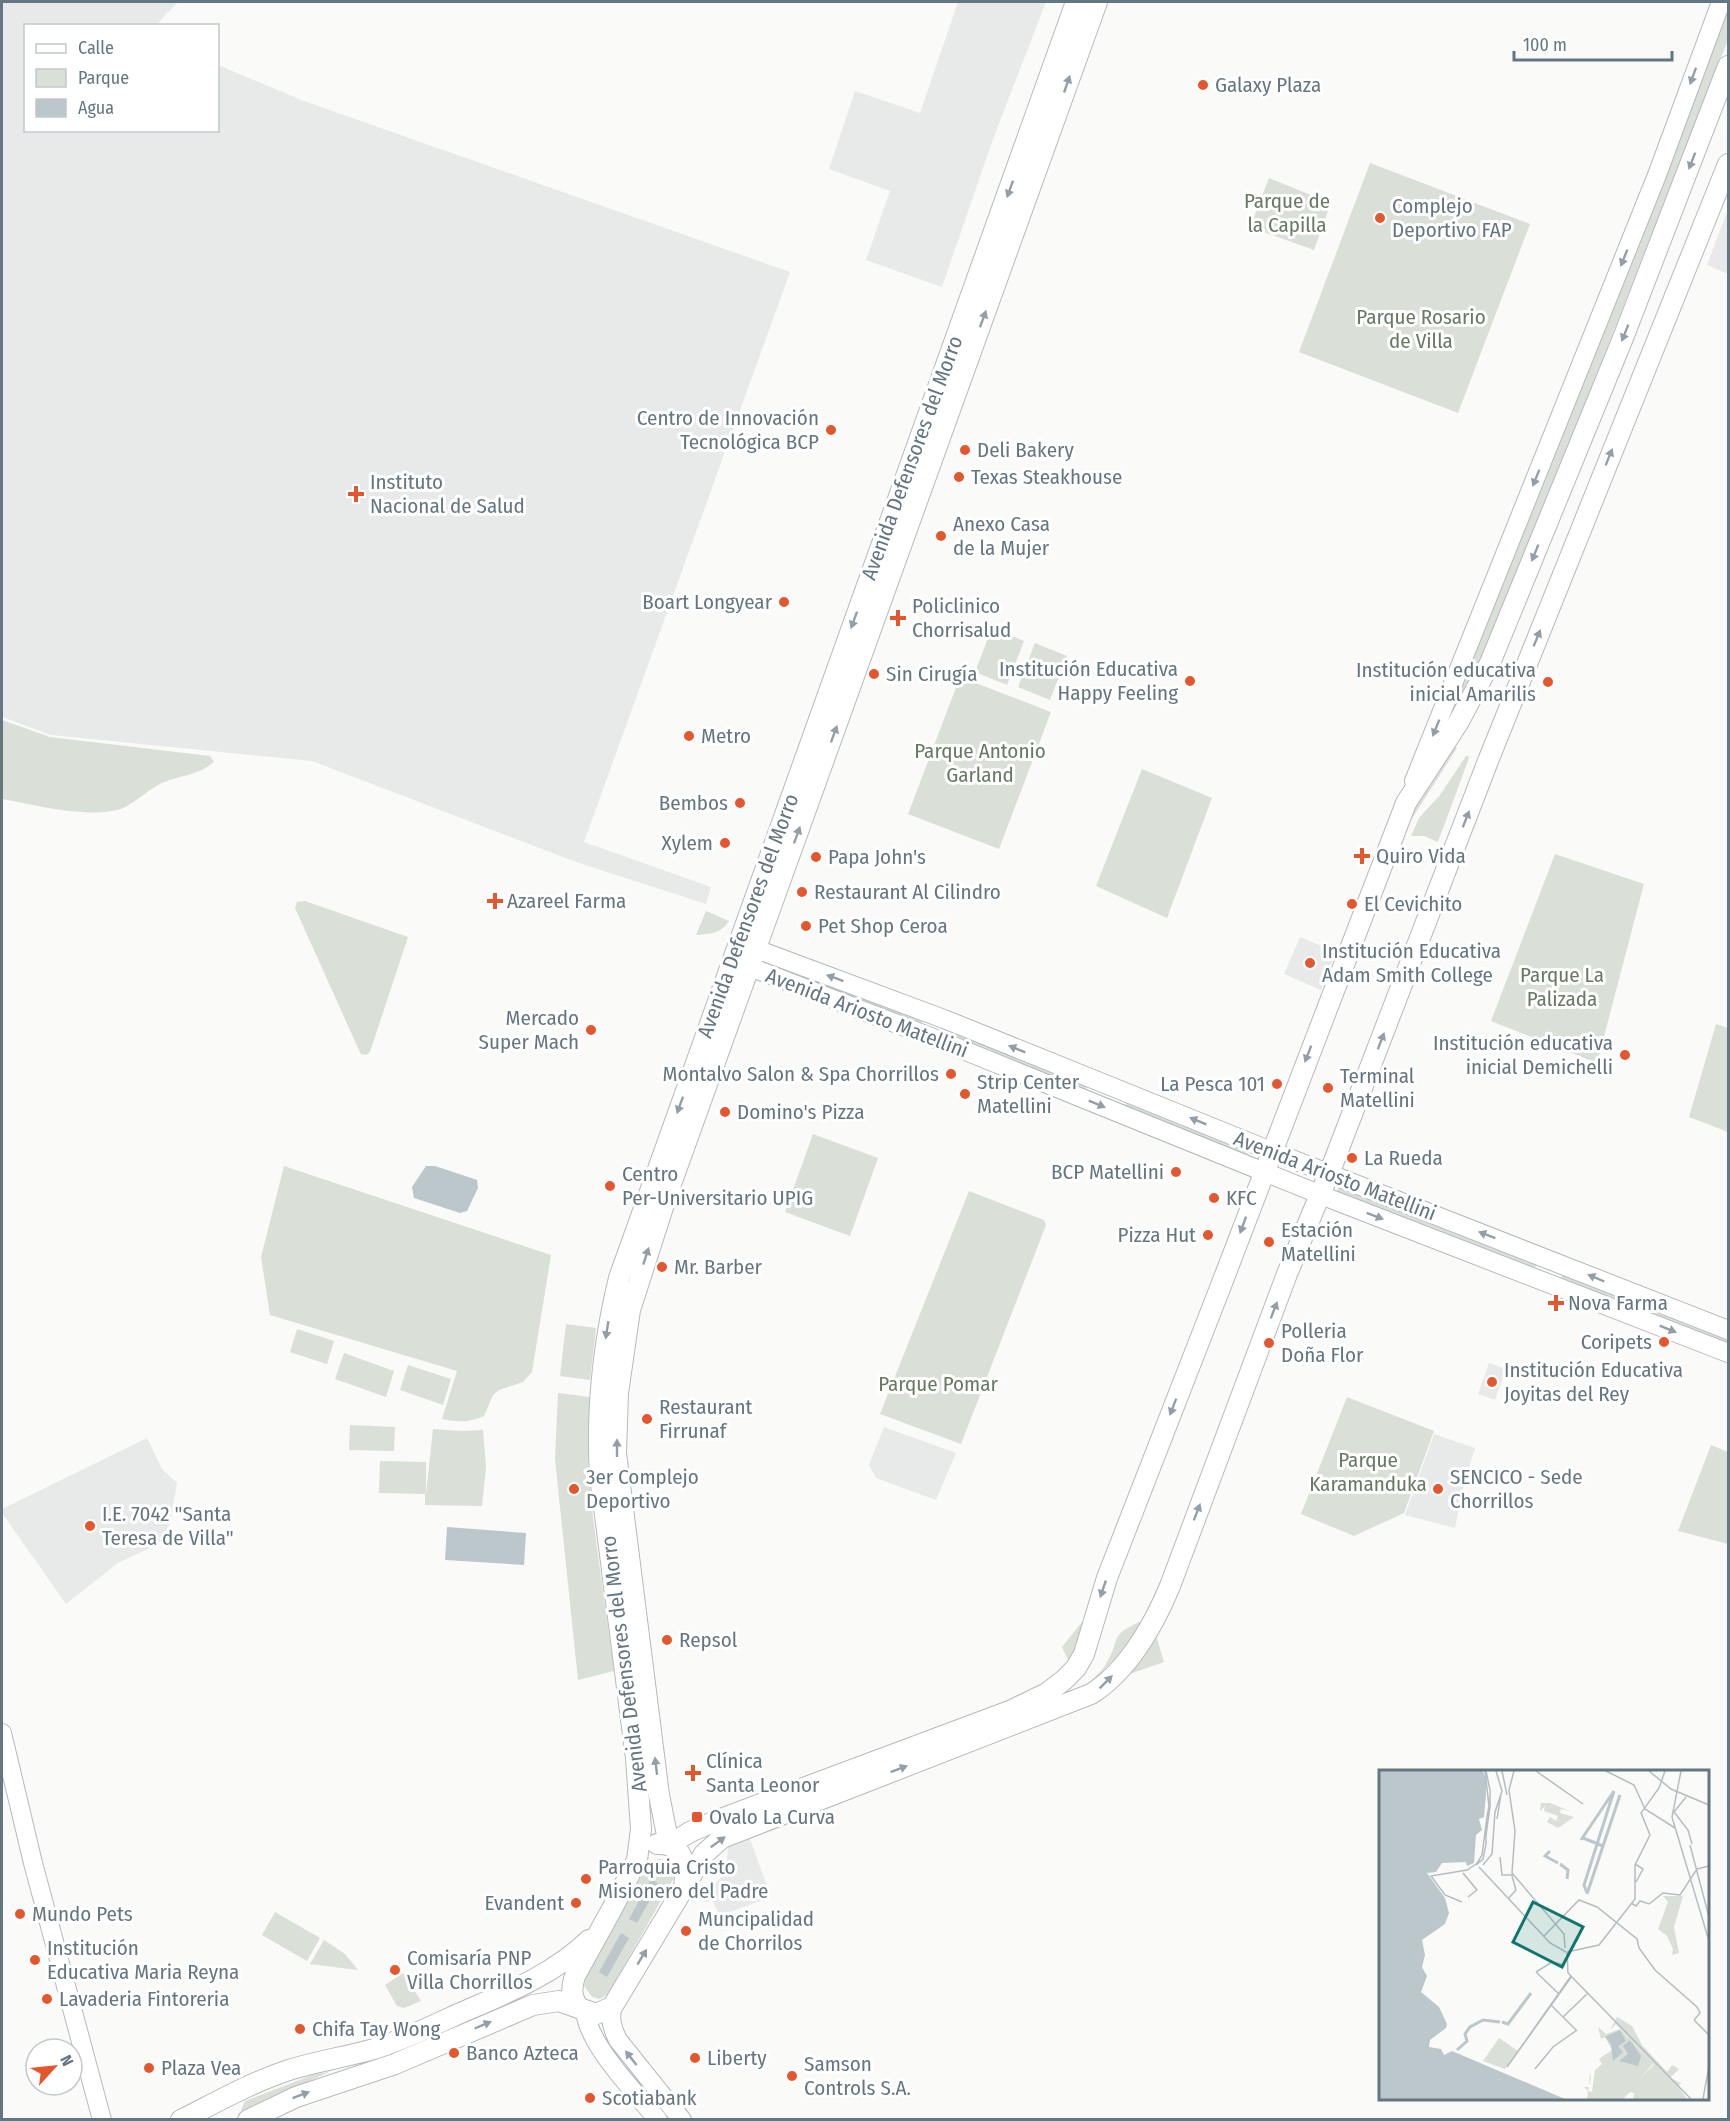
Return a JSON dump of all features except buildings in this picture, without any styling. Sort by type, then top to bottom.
[{"type":"main road","name":"Avenida Defensores del Morro","points":[[669,1845],[660,1800],[616,1453],[618,1394],[630,1310],[643,1267],[1039,137],[1076,2]]},
{"type":"main road","name":"Avenida Defensores del Morro","points":[[637,1860],[641,1839],[640,1797],[598,1447],[600,1392],[608,1328],[619,1278],[735,951],[1039,137],[1097,2]]},
{"type":"main road","points":[[669,1845],[701,1827],[995,1717],[1047,1693],[1076,1668],[1084,1654],[1101,1594],[1264,1171],[1406,803],[1657,175],[1721,2]]},
{"type":"main road","points":[[1406,803],[1458,723],[1490,663],[1623,338],[1728,66]]},
{"type":"main road","points":[[681,2120],[618,2040],[612,2028],[612,2007],[704,1854],[722,1838],[1090,1694],[1101,1688],[1133,1653],[1160,1609],[1287,1274],[1321,1195],[1491,753],[1728,164]]},
{"type":"main road","name":"Avenida Ariosto Matellini","points":[[735,951],[744,964],[753,958]]},
{"type":"main road","name":"Avenida Ariosto Matellini","points":[[753,958],[944,1019],[1329,1174],[1728,1330]]},
{"type":"main road","name":"Avenida Ariosto Matellini","points":[[753,958],[936,1039],[1321,1195],[1728,1353]]},
{"type":"main road","points":[[2,1732],[33,1863],[102,2120]]},
{"type":"main road","points":[[660,1800],[677,1818],[701,1827]]},
{"type":"main road","name":"Avenida Defensores del Morro","points":[[582,2009],[572,1995],[574,1976],[637,1860],[651,1846],[669,1845],[681,1854],[685,1862],[683,1888]]},
{"type":"main road","name":"Avenida Defensores del Morro","points":[[181,2120],[229,2096],[290,2070],[391,2043],[513,1990],[558,1966],[599,1930]]},
{"type":"main road","points":[[248,2120],[296,2097],[395,2064],[527,2007],[559,2001],[596,2014],[612,2007]]},
{"type":"main road","points":[[582,2009],[586,2023],[603,2052],[658,2120]]},
{"type":"main road","points":[[229,2096],[237,2114],[236,2120]]},
{"type":"shaded area","name":"Instituto Nacional de Salud","points":[[2,2],[178,2],[157,24],[24,24],[24,132],[219,132],[219,65],[304,101],[790,272],[584,842],[711,887],[706,904],[576,862],[312,761],[51,735],[2,717]]},
{"type":"shaded area","points":[[958,2],[1046,2],[993,139],[942,287],[866,260],[890,191],[829,169],[855,91],[920,113]]},
{"type":"shaded area","points":[[1728,209],[1728,274],[1707,265]]},
{"type":"shaded area","name":"Institución Educativa Adam Smith College","points":[[1300,937],[1336,952],[1321,990],[1284,974]]},
{"type":"shaded area","name":"Institución Educativa Joyitas del Rey","points":[[1489,1363],[1506,1369],[1495,1400],[1478,1394]]},
{"type":"shaded area","points":[[884,1427],[956,1453],[936,1500],[876,1478],[869,1465]]},
{"type":"shaded area","name":"SENCICO - Sede Chorrillos","points":[[1434,1434],[1475,1448],[1465,1480],[1455,1528],[1405,1515]]},
{"type":"shaded area","name":"I.E. 7042 \"Santa Teresa de Villa\"","points":[[147,1438],[162,1469],[177,1483],[167,1540],[118,1563],[66,1604],[2,1513],[2,1509]]},
{"type":"shaded area","points":[[750,1839],[771,1897],[720,1916],[712,1900],[705,1902],[703,1897],[726,1872],[728,1847]]},
{"type":"green space","points":[[1728,2],[1728,40],[1475,683],[1438,745]]},
{"type":"green space","name":"Parque Rosario de Villa","points":[[1370,163],[1530,224],[1458,413],[1299,352]]},
{"type":"green space","name":"Parque de la Capilla","points":[[1269,178],[1331,203],[1314,250],[1250,227]]},
{"type":"green space","points":[[992,628],[1024,641],[1007,685],[975,672]]},
{"type":"green space","points":[[1035,643],[1067,656],[1050,700],[1018,687]]},
{"type":"green space","name":"Parque Antonio Garland","points":[[960,677],[1051,712],[999,849],[908,814]]},
{"type":"green space","points":[[2,720],[50,737],[210,756],[214,762],[196,772],[159,785],[121,809],[108,812],[77,812],[2,799]]},
{"type":"green space","points":[[1451,744],[1457,748],[1411,820],[1400,842],[1400,830]]},
{"type":"green space","points":[[1466,756],[1469,758],[1438,842],[1424,836],[1411,836],[1419,818],[1440,795]]},
{"type":"green space","points":[[1142,769],[1212,798],[1167,918],[1096,886]]},
{"type":"green space","name":"Parque La Palizada","points":[[1555,854],[1644,884],[1597,1063],[1491,1021]]},
{"type":"green space","points":[[305,901],[408,937],[370,1052],[366,1055],[361,1054],[358,1048],[295,908],[297,902]]},
{"type":"green space","points":[[706,911],[729,921],[719,930],[696,935]]},
{"type":"green space","points":[[775,962],[924,1018],[920,1028],[771,972]]},
{"type":"green space","points":[[1716,1024],[1728,1028],[1728,1132],[1689,1117]]},
{"type":"green space","points":[[957,1034],[1088,1085],[1084,1094],[954,1044]]},
{"type":"green space","points":[[1127,1099],[1251,1148],[1246,1157],[1124,1109]]},
{"type":"green space","points":[[813,1134],[878,1158],[850,1236],[785,1212]]},
{"type":"green space","points":[[284,1166],[551,1255],[532,1372],[523,1382],[499,1390],[493,1395],[484,1416],[463,1421],[442,1419],[457,1371],[270,1315],[261,1257]]},
{"type":"green space","points":[[1341,1183],[1539,1262],[1532,1271],[1335,1194]]},
{"type":"green space","name":"Parque Pomar","points":[[969,1191],[1044,1220],[1046,1225],[961,1444],[880,1414]]},
{"type":"green space","points":[[1564,1271],[1728,1335],[1728,1348],[1559,1283]]},
{"type":"green space","points":[[566,1324],[596,1328],[590,1380],[560,1376]]},
{"type":"green space","points":[[297,1329],[334,1341],[327,1364],[290,1352]]},
{"type":"green space","points":[[344,1353],[394,1371],[386,1397],[335,1379]]},
{"type":"green space","points":[[408,1365],[451,1379],[443,1405],[400,1390]]},
{"type":"green space","name":"3er Complejo Deportivo","points":[[558,1393],[590,1397],[588,1461],[593,1518],[614,1671],[578,1680],[555,1459]]},
{"type":"green space","name":"Parque Karamanduka","points":[[1347,1397],[1434,1431],[1404,1513],[1354,1536],[1301,1514]]},
{"type":"green space","points":[[350,1425],[395,1427],[394,1451],[349,1450]]},
{"type":"green space","points":[[433,1429],[483,1430],[486,1467],[482,1506],[425,1505],[425,1494],[379,1493],[380,1461],[426,1462],[426,1494]]},
{"type":"green space","points":[[1711,1445],[1728,1452],[1728,1544],[1678,1531]]},
{"type":"green space","points":[[1094,1607],[1072,1668],[1062,1647]]},
{"type":"green space","points":[[1141,1621],[1145,1626],[1091,1684],[1090,1682],[1106,1664],[1119,1635]]},
{"type":"green space","points":[[1155,1632],[1164,1662],[1124,1676]]},
{"type":"green space","points":[[658,1859],[671,1863],[675,1876],[608,1994],[600,1999],[592,1997],[584,1986],[586,1976],[649,1863]]},
{"type":"green space","points":[[275,1912],[320,1938],[307,1961],[262,1935]]},
{"type":"green space","points":[[324,1940],[345,1954],[358,1970],[310,1964]]},
{"type":"green space","points":[[403,1973],[421,2001],[404,2008],[397,2006],[385,1985]]},
{"type":"green space","points":[[329,2072],[244,2111],[241,2110],[245,2101],[315,2074]]},
{"type":"water","points":[[426,1166],[435,1166],[477,1180],[478,1188],[467,1211],[460,1213],[414,1198],[412,1187]]},
{"type":"water","points":[[447,1527],[526,1533],[524,1565],[445,1560]]},
{"type":"water","points":[[651,1879],[659,1884],[637,1923],[629,1919]]},
{"type":"water","points":[[621,1933],[629,1938],[607,1977],[599,1972]]},
{"type":"place","name":"Galaxy Plaza","points":[[1203,85]]},
{"type":"place","name":"Complejo Deportivo FAP","points":[[1380,218]]},
{"type":"place","name":"Centro de Innovación Tecnológica BCP","points":[[831,430]]},
{"type":"place","name":"Deli Bakery","points":[[965,450]]},
{"type":"place","name":"Texas Steakhouse","points":[[959,477]]},
{"type":"place","name":"Instituto Nacional de Salud","points":[[356,494]]},
{"type":"place","name":"Anexo Casa de la Mujer","points":[[941,536]]},
{"type":"place","name":"Boart Longyear","points":[[784,602]]},
{"type":"place","name":"Policlinico Chorrisalud","points":[[898,618]]},
{"type":"place","name":"Sin Cirugía","points":[[874,674]]},
{"type":"place","name":"Institución Educativa Happy Feeling","points":[[1190,681]]},
{"type":"place","name":"Institución educativa inicial Amarilis","points":[[1548,682]]},
{"type":"place","name":"Metro","points":[[689,736]]},
{"type":"place","name":"Bembos","points":[[740,803]]},
{"type":"place","name":"Xylem","points":[[725,843]]},
{"type":"place","name":"Quiro Vida","points":[[1362,856]]},
{"type":"place","name":"Papa John's","points":[[816,857]]},
{"type":"place","name":"Restaurant Al Cilindro","points":[[802,892]]},
{"type":"place","name":"Azareel Farma","points":[[495,901]]},
{"type":"place","name":"El Cevichito","points":[[1352,904]]},
{"type":"place","name":"Pet Shop Ceroa","points":[[806,926]]},
{"type":"place","name":"Institución Educativa Adam Smith College","points":[[1310,963]]},
{"type":"place","name":"Mercado Super Mach","points":[[591,1030]]},
{"type":"place","name":"Institución educativa inicial Demichelli","points":[[1625,1055]]},
{"type":"place","name":"Montalvo Salon & Spa Chorrillos","points":[[951,1074]]},
{"type":"place","name":"La Pesca 101","points":[[1277,1084]]},
{"type":"place","name":"Terminal Matellini","points":[[1328,1088]]},
{"type":"place","name":"Strip Center Matellini","points":[[965,1094]]},
{"type":"place","name":"Domino's Pizza","points":[[725,1112]]},
{"type":"place","name":"La Rueda","points":[[1352,1158]]},
{"type":"place","name":"BCP Matellini","points":[[1176,1172]]},
{"type":"place","name":"Centro Per-Universitario UPIG","points":[[610,1186]]},
{"type":"place","name":"KFC","points":[[1214,1198]]},
{"type":"place","name":"Pizza Hut","points":[[1208,1235]]},
{"type":"place","name":"Estación Matellini","points":[[1269,1242]]},
{"type":"place","name":"Mr. Barber","points":[[662,1267]]},
{"type":"place","name":"Nova Farma","points":[[1556,1303]]},
{"type":"place","name":"Coripets","points":[[1664,1342]]},
{"type":"place","name":"Polleria Doña Flor","points":[[1269,1343]]},
{"type":"place","name":"Institución Educativa Joyitas del Rey","points":[[1492,1382]]},
{"type":"place","name":"Restaurant Firrunaf","points":[[647,1419]]},
{"type":"place","name":"3er Complejo Deportivo","points":[[574,1489]]},
{"type":"place","name":"SENCICO - Sede Chorrillos","points":[[1438,1489]]},
{"type":"place","name":"I.E. 7042 \"Santa Teresa de Villa\"","points":[[90,1526]]},
{"type":"place","name":"Repsol","points":[[667,1640]]},
{"type":"place","name":"Clínica Santa Leonor","points":[[693,1773]]},
{"type":"place","name":"Ovalo La Curva","points":[[697,1817]]},
{"type":"place","name":"Parroquia Cristo Misionero del Padre","points":[[586,1879]]},
{"type":"place","name":"Evandent","points":[[576,1903]]},
{"type":"place","name":"Mundo Pets","points":[[20,1914]]},
{"type":"place","name":"Muncipalidad de Chorrilos","points":[[686,1931]]},
{"type":"place","name":"Institución Educativa Maria Reyna","points":[[35,1960]]},
{"type":"place","name":"Comisaría PNP Villa Chorrillos","points":[[395,1970]]},
{"type":"place","name":"Lavaderia Fintoreria","points":[[47,1999]]},
{"type":"place","name":"Chifa Tay Wong","points":[[300,2029]]},
{"type":"place","name":"Banco Azteca","points":[[454,2053]]},
{"type":"place","name":"Liberty","points":[[695,2058]]},
{"type":"place","name":"Plaza Vea","points":[[149,2068]]},
{"type":"place","name":"Samson Controls S.A.","points":[[792,2076]]},
{"type":"place","name":"Scotiabank","points":[[590,2098]]}]
